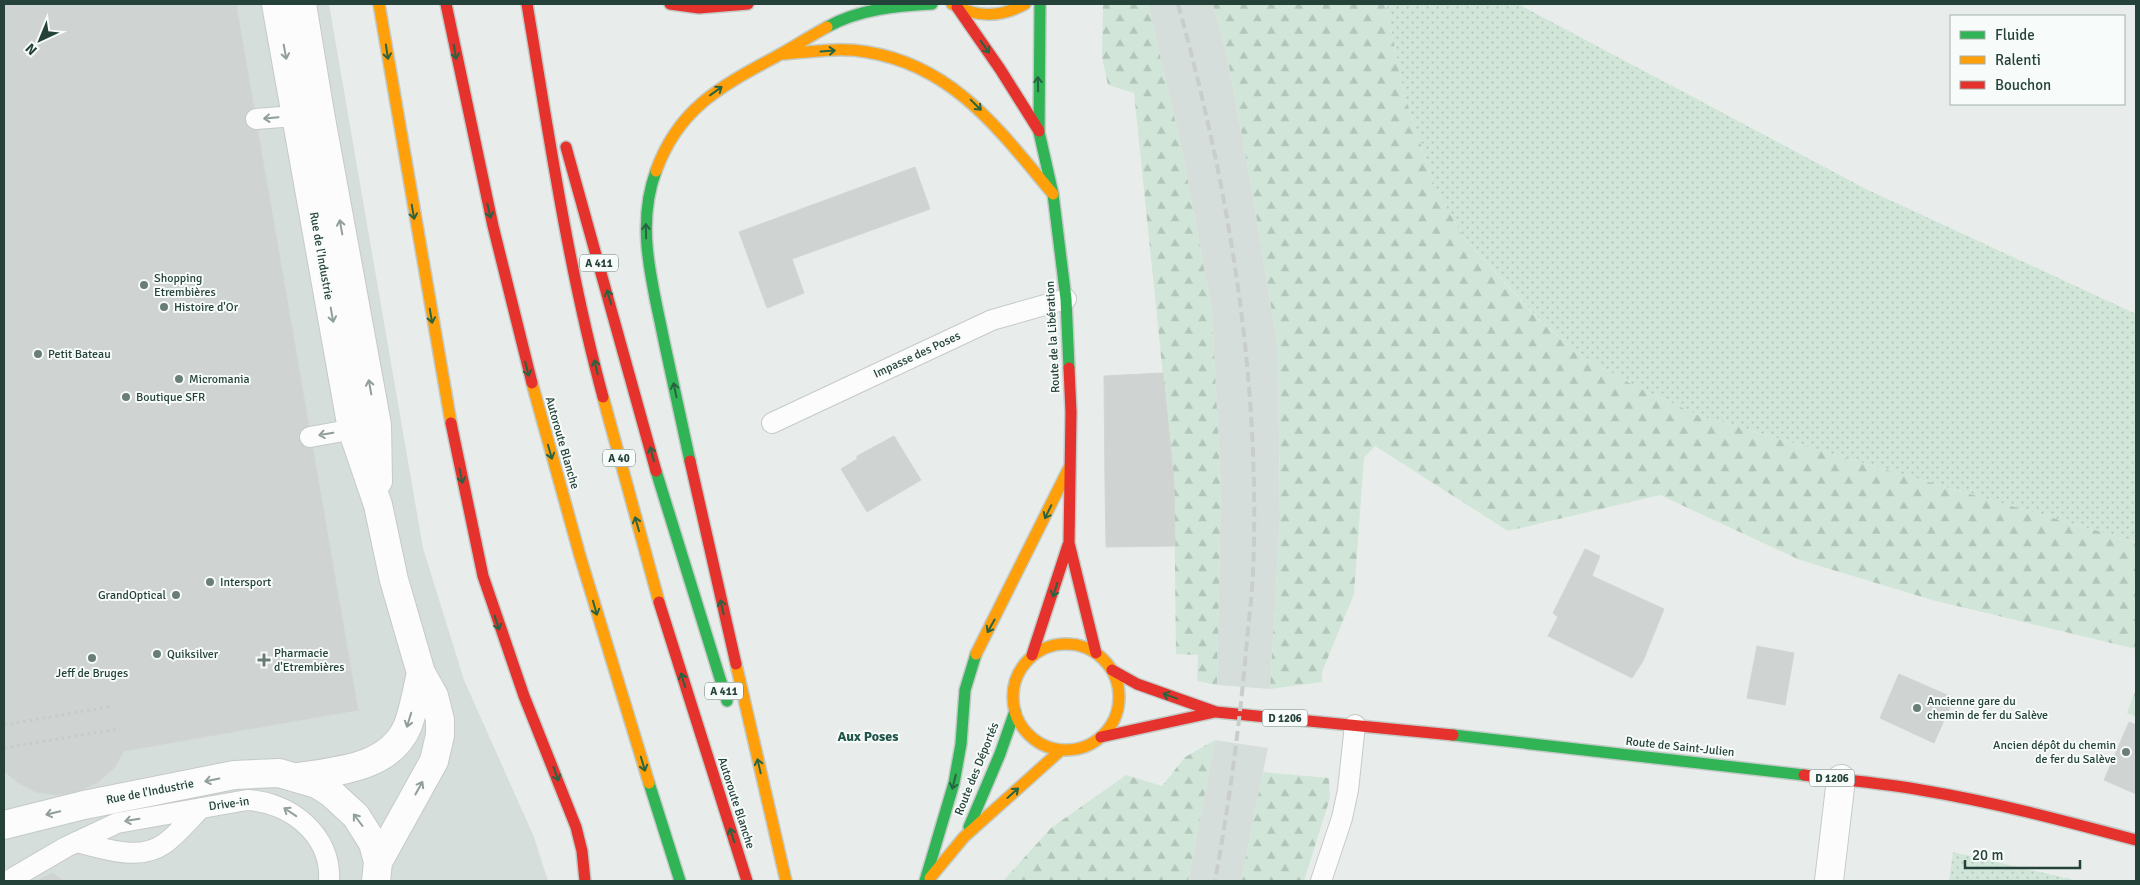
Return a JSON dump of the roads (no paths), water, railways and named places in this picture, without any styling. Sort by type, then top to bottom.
[{"type":"main road","points":[[379,4],[424,278],[455,444],[483,576],[524,696],[576,828],[582,851],[585,881]]},
{"type":"main road","name":"Autoroute Blanche","points":[[446,4],[489,212],[536,406],[599,622],[680,881]]},
{"type":"main road","name":"Autoroute Blanche","points":[[527,4],[559,196],[595,367],[667,630],[747,881]]},
{"type":"main road","points":[[670,4],[715,9],[748,4]]},
{"type":"main road","points":[[785,881],[692,472],[650,272],[646,244],[646,215],[650,188],[660,160],[674,135],[691,113],[712,94],[735,78],[838,21],[879,10],[932,4]]},
{"type":"main road","name":"Route de la Libération","points":[[954,6],[973,14],[990,16],[1015,10],[1025,4]]},
{"type":"main road","name":"Route de la Libération","points":[[1040,4],[1039,132],[1053,194],[1066,298],[1071,412],[1069,543],[1096,653]]},
{"type":"main road","name":"Route de la Libération","points":[[954,6],[1000,69],[1039,132]]},
{"type":"main road","name":"A 411","points":[[531,26],[630,372],[664,501],[730,710]]},
{"type":"main road","points":[[780,54],[839,50],[866,52],[893,56],[919,66],[965,94],[1053,194]]},
{"type":"main road","points":[[926,881],[958,764],[962,711],[970,669],[1069,468]]},
{"type":"main road","name":"Route de la Libération","points":[[1032,655],[1069,543]]},
{"type":"main road","points":[[1075,644],[1096,653],[1112,670],[1118,687],[1118,705],[1110,728],[1101,737],[1079,749],[1061,750],[1051,748],[1032,738],[1019,721],[1013,701],[1015,680],[1025,662],[1032,655],[1052,645],[1075,644]]},
{"type":"main road","name":"Route de Saint-Julien","points":[[1112,670],[1137,684],[1216,712],[1355,725],[1841,779],[1969,798],[2136,840]]},
{"type":"main road","name":"Route des Déportés","points":[[964,837],[990,780],[1015,711]]},
{"type":"main road","name":"Route de Saint-Julien","points":[[1101,737],[1216,712]]},
{"type":"main road","name":"Route des Déportés","points":[[926,881],[964,837],[1061,750]]},
{"type":"main road","points":[[748,767],[785,881]]},
{"type":"street","name":"Rue de l'Industrie","points":[[276,4],[308,115],[378,505],[394,580],[421,673],[434,696],[438,708],[440,735],[434,761],[377,872]]},
{"type":"street","name":"Rue de l'Industrie","points":[[302,4],[308,115]]},
{"type":"street","name":"Rue de l'Industrie","points":[[298,777],[345,770],[375,760],[386,754],[396,744],[408,724],[421,673]]},
{"type":"street","name":"Rue de l'Industrie","points":[[4,825],[84,805],[234,775],[279,773],[298,777],[331,793],[356,816],[372,843],[377,872]]},
{"type":"street","points":[[1829,881],[1841,779]]},
{"type":"lane","points":[[256,120],[308,115]]},
{"type":"lane","name":"Impasse des Poses","points":[[772,423],[992,320],[1066,298]]},
{"type":"lane","points":[[310,437],[365,427]]},
{"type":"lane","points":[[1321,881],[1342,818],[1348,790],[1355,725]]},
{"type":"lane","name":"Drive-in","points":[[8,881],[76,842],[117,823],[247,800],[269,802],[280,806],[302,821],[318,839],[328,862],[329,881]]},
{"type":"lane","name":"Drive-in","points":[[76,842],[132,853],[145,852],[165,843],[201,808]]},
{"type":"railway","points":[[1178,4],[1196,73],[1226,214],[1238,285],[1252,428],[1254,500],[1252,592],[1237,738],[1215,881]]},
{"type":"place","name":"Shopping Etrembières","points":[[144,285]]},
{"type":"place","name":"Histoire d'Or","points":[[164,307]]},
{"type":"place","name":"Petit Bateau","points":[[38,354]]},
{"type":"place","name":"Micromania","points":[[179,379]]},
{"type":"place","name":"Boutique SFR","points":[[126,397]]},
{"type":"place","name":"Intersport","points":[[210,582]]},
{"type":"place","name":"GrandOptical","points":[[176,595]]},
{"type":"place","name":"Quiksilver","points":[[157,654]]},
{"type":"place","name":"Jeff de Bruges","points":[[92,658]]},
{"type":"place","name":"Pharmacie d'Etrembières","points":[[264,660]]},
{"type":"place","name":"Ancienne gare du chemin de fer du Salève","points":[[1917,708]]},
{"type":"place","name":"Ancien dépôt du chemin de fer du Salève","points":[[2126,752]]},
{"type":"district","name":"Aux Poses","points":[[868,736]]}]
